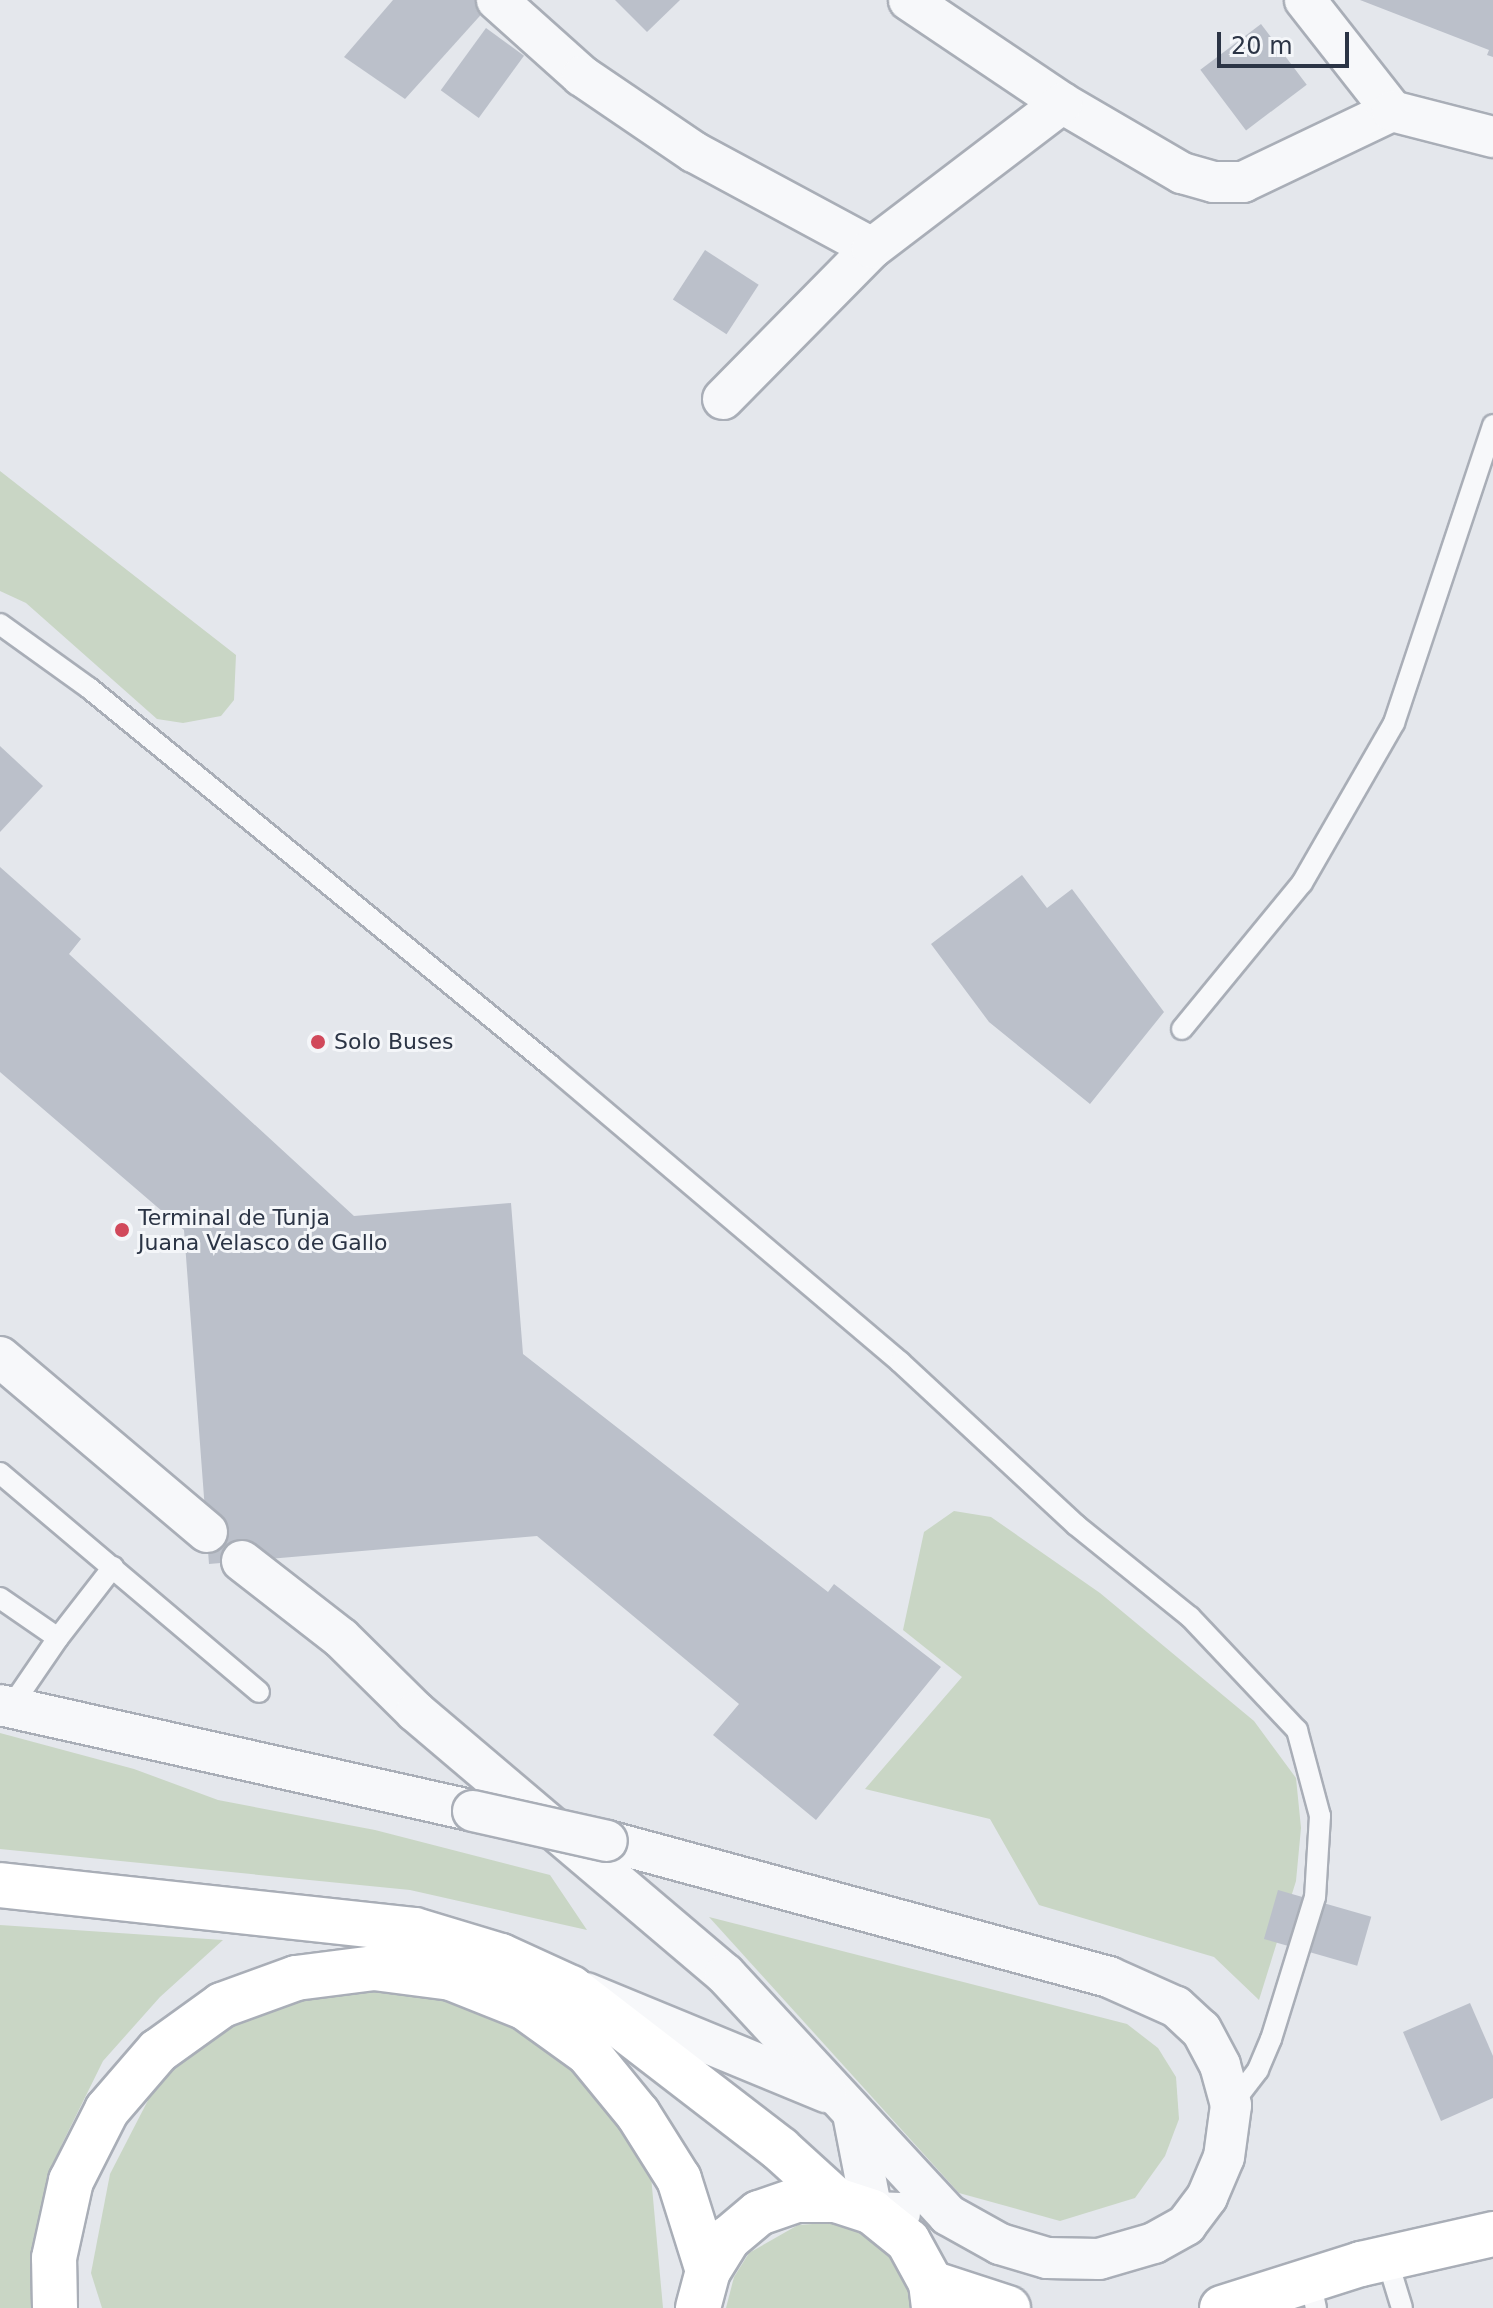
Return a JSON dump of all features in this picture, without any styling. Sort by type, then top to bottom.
[{"type":"main road","points":[[0,1885],[415,1930],[501,1956],[571,1988],[854,2206],[908,2241],[932,2296],[1008,2308]]},
{"type":"main road","points":[[55,2308],[54,2258],[71,2181],[107,2110],[158,2051],[222,2005],[296,1978],[374,1968],[451,1978],[524,2007],[588,2053],[638,2114],[679,2179],[703,2290]]},
{"type":"main road","points":[[703,2290],[729,2238],[759,2213],[796,2200],[854,2206]]},
{"type":"main road","points":[[1222,2308],[1288,2297],[1387,2259],[1493,2234]]},
{"type":"street","points":[[497,0],[582,76],[694,152],[872,248]]},
{"type":"street","points":[[909,0],[1062,103],[1182,173],[1214,182],[1243,182],[1392,111]]},
{"type":"street","points":[[1305,0],[1392,111],[1493,137]]},
{"type":"street","points":[[723,399],[872,248],[1062,103]]},
{"type":"street","points":[[0,1357],[207,1532]]},
{"type":"street","points":[[5,1707],[473,1811],[607,1841],[1143,1989],[1176,2007],[1201,2030],[1220,2065],[1231,2105],[1224,2157],[1207,2197],[1186,2225],[1154,2243],[1099,2259],[1047,2258],[1000,2244],[948,2215],[725,1974],[416,1712],[341,1638],[242,1561]]},
{"type":"street","points":[[571,1988],[685,2030],[845,2105]]},
{"type":"street","points":[[845,2105],[854,2206],[948,2215]]},
{"type":"lane","points":[[1182,1029],[1302,883],[1394,723],[1493,425]]},
{"type":"lane","points":[[0,624],[89,688],[538,1055],[900,1362],[1076,1525],[1190,1617],[1297,1730],[1320,1816],[1315,1897],[1258,2070],[1231,2105]]},
{"type":"lane","points":[[0,1473],[259,1692]]},
{"type":"lane","points":[[5,1707],[113,1567]]},
{"type":"lane","points":[[0,1598],[58,1638]]},
{"type":"lane","points":[[1387,2259],[1402,2308]]},
{"type":"green space","points":[[0,471],[236,655],[234,700],[221,716],[183,723],[157,719],[26,603],[0,591]]},
{"type":"green space","points":[[954,1511],[991,1517],[1100,1593],[1254,1721],[1296,1778],[1301,1828],[1296,1881],[1259,2000],[1214,1957],[1039,1905],[990,1819],[865,1789],[962,1677],[903,1630],[924,1532]]},
{"type":"green space","points":[[0,1733],[134,1769],[218,1800],[375,1830],[550,1875],[587,1930],[410,1890],[0,1849]]},
{"type":"green space","points":[[709,1917],[1127,2024],[1158,2048],[1176,2077],[1179,2119],[1165,2156],[1135,2198],[1060,2221],[959,2193]]},
{"type":"green space","points":[[0,1925],[223,1940],[160,1997],[103,2061],[62,2144],[41,2220],[48,2308],[0,2308]]},
{"type":"green space","points":[[316,1984],[447,1987],[588,2077],[650,2165],[663,2308],[102,2308],[91,2273],[110,2174],[161,2075],[241,2009]]},
{"type":"green space","points":[[827,2223],[854,2228],[879,2243],[898,2263],[914,2308],[726,2308],[734,2277],[749,2253],[798,2225]]},
{"type":"building","points":[[393,0],[476,0],[487,8],[405,99],[344,57]]},
{"type":"building","points":[[615,0],[680,0],[647,32]]},
{"type":"building","points":[[1360,0],[1493,0],[1493,57],[1487,55],[1489,50]]},
{"type":"building","points":[[1261,24],[1307,85],[1246,130],[1200,70]]},
{"type":"building","points":[[486,28],[524,56],[479,118],[441,90]]},
{"type":"building","points":[[705,250],[759,285],[727,334],[673,299]]},
{"type":"building","points":[[0,746],[43,786],[0,832]]},
{"type":"building","points":[[0,867],[81,939],[69,954],[354,1216],[511,1203],[523,1354],[828,1592],[834,1584],[941,1667],[816,1820],[713,1735],[739,1704],[537,1536],[209,1564],[184,1230],[0,1072]]},
{"type":"building","points":[[1022,875],[1047,908],[1072,889],[1164,1012],[1090,1104],[989,1022],[931,944]]},
{"type":"building","points":[[1278,1890],[1371,1917],[1357,1966],[1264,1939]]},
{"type":"building","points":[[1470,2003],[1493,2056],[1493,2098],[1441,2121],[1403,2032]]},
{"type":"place","name":"Solo Buses","points":[[318,1042]]},
{"type":"place","name":"Terminal de Tunja Juana Velasco de Gallo","points":[[122,1230]]}]
